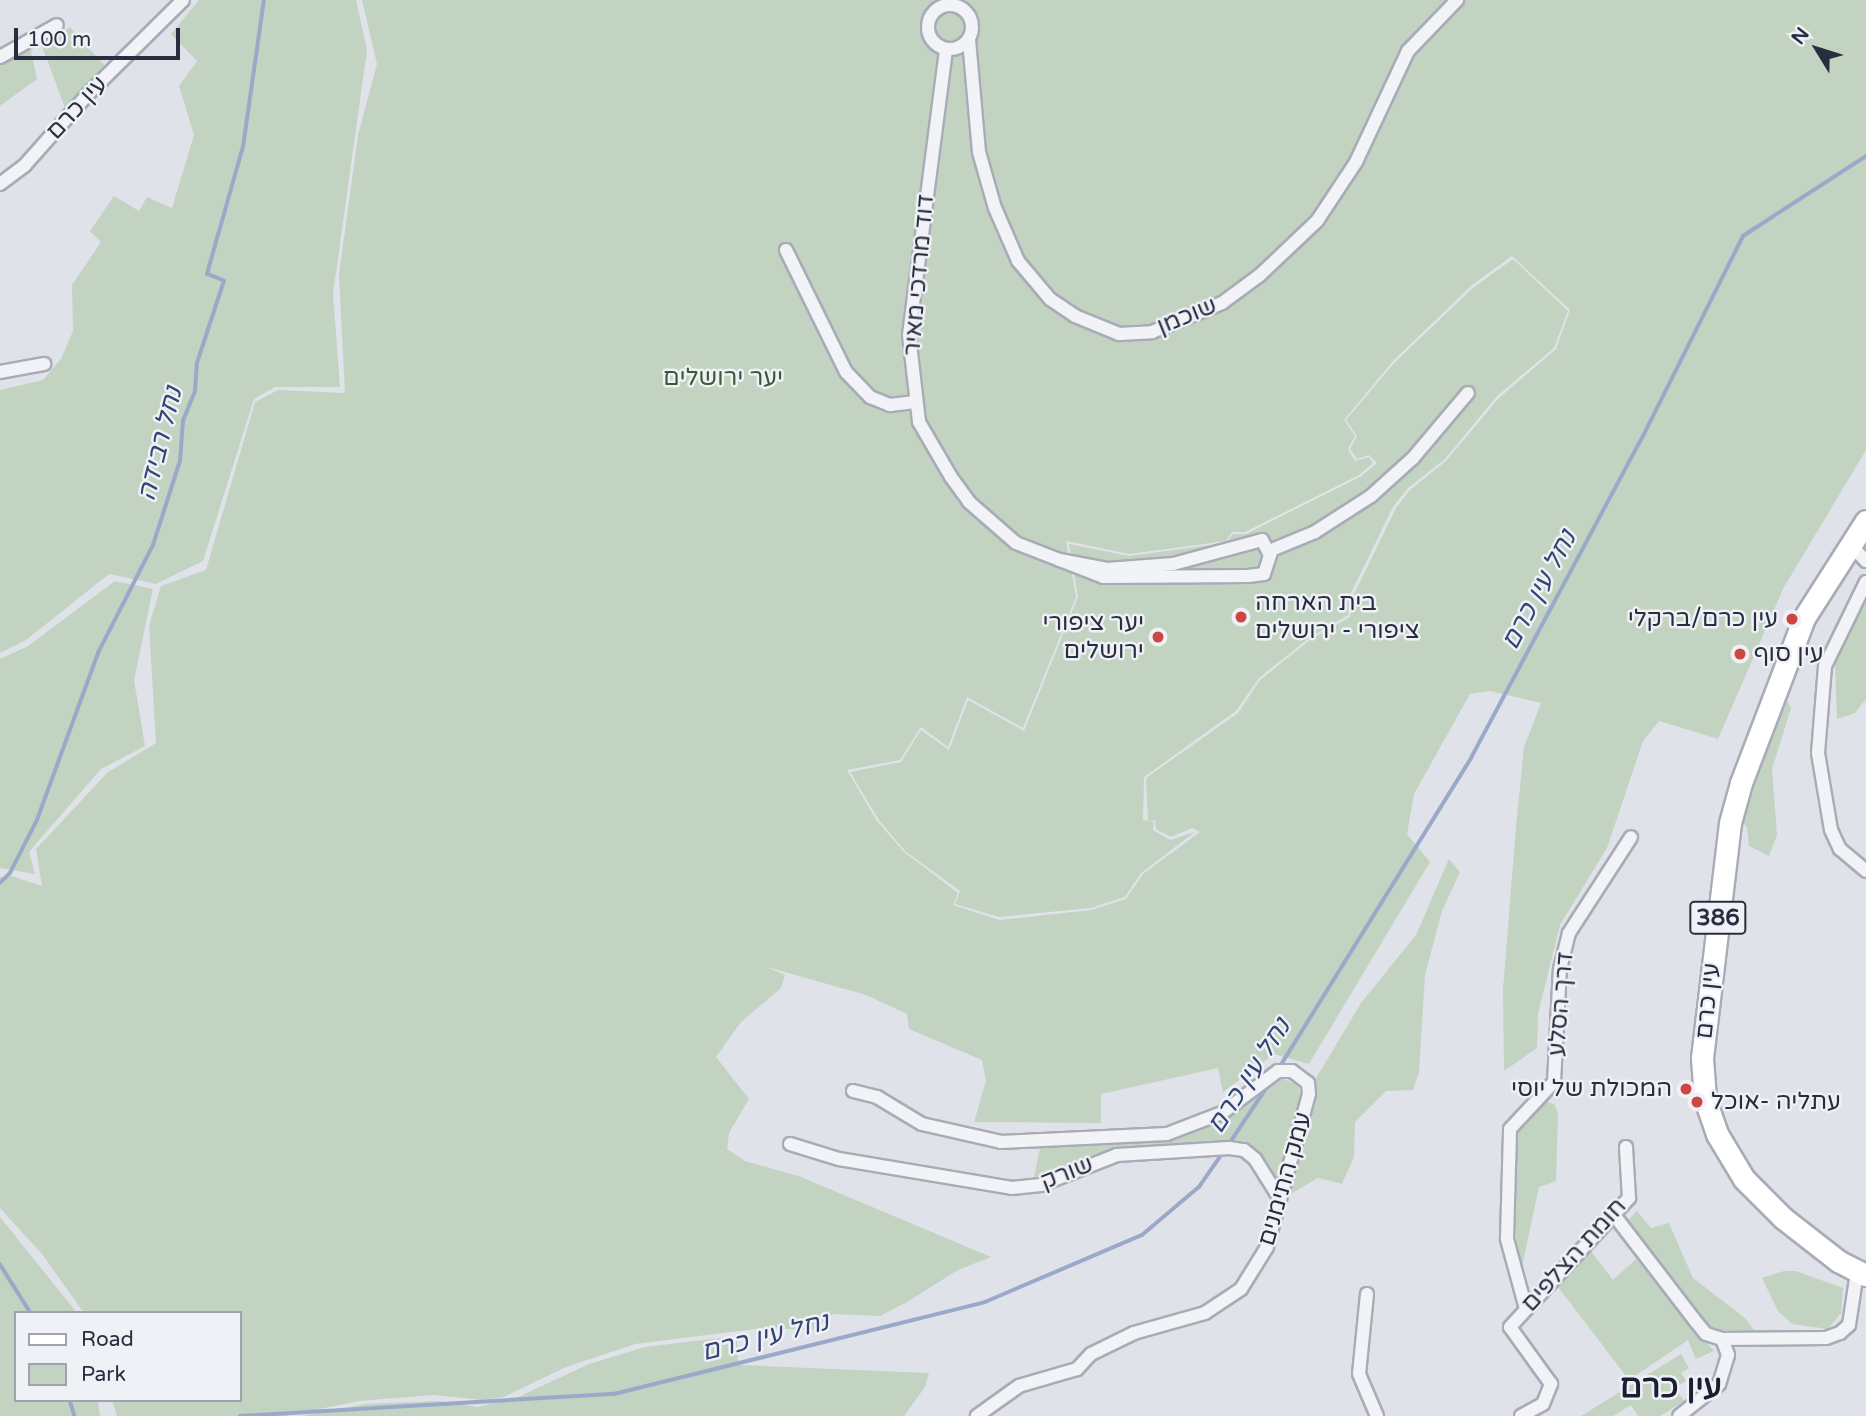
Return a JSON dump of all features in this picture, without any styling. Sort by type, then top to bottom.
[{"type":"main road","name":"עין כרם","points":[[1862,1273],[1783,1218],[1744,1179],[1713,1122],[1705,1099],[1702,1058],[1730,823],[1741,783],[1804,618],[1866,522]]},
{"type":"street","name":"עין כרם","points":[[0,184],[25,165],[83,99],[183,0]]},
{"type":"street","name":"שוכמן","points":[[969,40],[979,152],[995,208],[1018,261],[1050,299],[1093,326],[1119,334],[1152,332],[1222,303],[1260,275],[1317,221],[1356,162],[1408,51],[1457,0]]},
{"type":"street","points":[[948,3],[962,8],[971,19],[969,40],[958,48],[946,50],[930,37],[928,23],[935,10],[948,3]]},
{"type":"street","points":[[0,57],[57,25]]},
{"type":"street","name":"דוד מרדכי מאיר","points":[[946,50],[909,335],[915,402],[933,448],[969,502],[1016,542],[1060,560],[1119,581],[1264,574],[1269,568],[1269,551],[1262,540],[1173,564],[1108,569],[1060,560]]},
{"type":"street","points":[[786,250],[846,372],[870,397],[890,405],[915,402]]},
{"type":"street","points":[[0,373],[44,364]]},
{"type":"street","points":[[1269,551],[1315,532],[1371,496],[1413,458],[1468,393]]},
{"type":"street","points":[[1851,545],[1866,561]]},
{"type":"street","points":[[1866,582],[1825,666],[1818,753],[1831,830],[1840,849],[1866,871]]},
{"type":"street","name":"דרך הסלע","points":[[1526,1308],[1507,1239],[1504,1187],[1510,1129],[1554,1082],[1560,969],[1569,933],[1630,836]]},
{"type":"street","name":"עמק התימנים","points":[[853,1091],[877,1097],[922,1124],[966,1137],[1001,1142],[1167,1134],[1222,1113],[1266,1076],[1292,1072],[1308,1083],[1309,1094],[1260,1264],[1233,1294],[1176,1325],[1134,1333],[1091,1354],[1077,1369],[1019,1386],[977,1416]]},
{"type":"street","name":"שורק","points":[[790,1144],[839,1159],[1012,1188],[1041,1185],[1117,1155],[1229,1148],[1244,1150],[1255,1159],[1280,1199]]},
{"type":"street","name":"חומת הצלפים","points":[[1521,1416],[1543,1404],[1551,1384],[1510,1326],[1629,1198],[1631,1189],[1626,1147]]},
{"type":"street","points":[[1614,1215],[1706,1334],[1722,1339],[1826,1338],[1840,1333],[1849,1325],[1862,1273]]},
{"type":"street","points":[[1367,1294],[1359,1374],[1377,1416]]},
{"type":"street","points":[[1679,1416],[1702,1400],[1726,1372],[1728,1355],[1722,1339]]},
{"type":"green space","points":[[199,0],[356,0],[367,50],[333,294],[340,387],[275,387],[254,399],[203,561],[156,584],[109,574],[26,640],[0,653],[0,390],[43,380],[61,359],[73,331],[72,285],[101,242],[90,231],[114,196],[139,211],[147,197],[172,208],[194,135],[179,86],[197,61],[171,34]]},
{"type":"green space","name":"יער ירושלים","points":[[362,0],[1866,0],[1866,450],[1783,589],[1718,739],[1659,721],[1643,741],[1607,848],[1560,925],[1538,1014],[1537,1048],[1504,1071],[1503,989],[1524,747],[1541,703],[1490,691],[1470,694],[1414,794],[1407,834],[1430,862],[1309,1064],[1274,1054],[1223,1092],[1218,1068],[1101,1094],[1101,1123],[974,1122],[986,1081],[982,1060],[909,1029],[907,1014],[866,995],[767,967],[785,975],[781,988],[741,1022],[716,1057],[749,1099],[729,1133],[727,1149],[745,1161],[801,1177],[991,1257],[958,1270],[907,1302],[880,1316],[833,1314],[813,1330],[763,1328],[635,1344],[566,1367],[504,1397],[483,1400],[433,1395],[359,1401],[285,1416],[117,1416],[113,1402],[242,1402],[242,1311],[83,1311],[42,1254],[0,1208],[0,877],[11,876],[42,886],[36,849],[107,773],[156,743],[149,626],[161,586],[206,570],[255,402],[278,390],[345,393],[339,275],[358,135],[377,64]],"holes":[[[1512,256],[1570,310],[1556,349],[1499,398],[1446,461],[1410,490],[1396,508],[1353,596],[1350,617],[1310,640],[1260,680],[1238,713],[1146,778],[1148,822],[1155,820],[1156,829],[1171,837],[1192,828],[1200,832],[1143,874],[1126,899],[1091,910],[999,920],[953,905],[958,893],[904,852],[877,821],[847,770],[900,760],[921,727],[948,747],[967,697],[1023,728],[1076,597],[1066,541],[1129,554],[1226,541],[1232,532],[1245,532],[1359,475],[1373,463],[1369,457],[1355,461],[1348,449],[1355,436],[1344,420],[1393,361],[1472,285]]]},
{"type":"green space","points":[[70,27],[105,66],[65,108],[42,46]]},
{"type":"green space","points":[[30,47],[37,79],[0,106],[0,64]]},
{"type":"green space","points":[[1513,259],[1568,311],[1554,348],[1497,396],[1445,459],[1408,488],[1393,507],[1350,595],[1348,615],[1309,638],[1259,678],[1236,711],[1144,777],[1143,820],[1154,822],[1153,830],[1170,840],[1195,832],[1141,873],[1125,897],[1091,908],[999,917],[955,904],[960,891],[905,851],[879,820],[850,772],[901,762],[921,730],[949,750],[968,700],[1024,731],[1078,597],[1069,544],[1129,556],[1226,543],[1233,534],[1246,534],[1360,477],[1377,463],[1369,455],[1357,459],[1350,449],[1357,436],[1346,420],[1394,363],[1474,287]]},
{"type":"green space","points":[[115,581],[153,589],[134,680],[145,746],[101,769],[29,852],[35,874],[0,868],[0,659],[28,646]]},
{"type":"green space","points":[[1866,596],[1866,699],[1855,713],[1837,719],[1835,664]]},
{"type":"green space","points":[[1782,691],[1791,708],[1772,769],[1777,835],[1769,856],[1749,846],[1747,827],[1740,819]]},
{"type":"green space","points":[[1449,859],[1460,872],[1442,911],[1425,975],[1419,1072],[1413,1090],[1386,1091],[1355,1122],[1354,1157],[1342,1184],[1318,1178],[1287,1196],[1315,1080],[1361,1003],[1416,935]]},
{"type":"green space","points":[[1284,1079],[1298,1086],[1301,1097],[1279,1182],[1246,1147],[1114,1152],[1050,1176],[1034,1177],[1040,1148],[1179,1136],[1218,1122],[1268,1083]]},
{"type":"green space","points":[[1546,1101],[1555,1105],[1558,1115],[1556,1181],[1539,1187],[1522,1266],[1516,1266],[1515,1128],[1531,1109]]},
{"type":"green space","points":[[1637,1211],[1651,1228],[1669,1223],[1693,1278],[1745,1318],[1755,1331],[1729,1333],[1706,1325],[1627,1222]]},
{"type":"green space","points":[[0,1217],[75,1311],[14,1311],[14,1402],[98,1402],[100,1416],[0,1416]]},
{"type":"green space","points":[[1591,1251],[1613,1280],[1636,1259],[1714,1351],[1696,1359],[1688,1340],[1629,1380],[1555,1283]]},
{"type":"green space","points":[[1784,1271],[1796,1271],[1843,1288],[1841,1313],[1828,1329],[1792,1324],[1778,1311],[1762,1278]]},
{"type":"green space","points":[[737,1336],[738,1365],[929,1373],[925,1387],[904,1416],[301,1416],[366,1404],[439,1401],[478,1407],[518,1397],[589,1364],[645,1347]]},
{"type":"green space","points":[[1681,1354],[1689,1368],[1681,1373],[1686,1381],[1675,1388],[1684,1401],[1660,1416],[1638,1416],[1631,1405],[1613,1416],[1581,1416]]},
{"type":"waterway","name":"נחל רבידה","points":[[0,883],[10,873],[37,820],[98,653],[153,545],[180,461],[183,421],[195,391],[197,363],[224,281],[207,274],[243,147],[264,0]]},
{"type":"waterway","name":"נחל עין כרם","points":[[1279,1068],[1471,758],[1640,442],[1743,236],[1866,156]]},
{"type":"waterway","name":"נחל עין כרם","points":[[1229,1144],[1269,1084]]},
{"type":"waterway","name":"נחל עין כרם","points":[[240,1416],[614,1394],[985,1302],[1142,1235],[1199,1187],[1224,1151]]},
{"type":"waterway","points":[[0,1264],[30,1311]]},
{"type":"waterway","points":[[71,1402],[75,1416]]},
{"type":"place","name":"בית הארחה ציפורי - ירושלים","points":[[1241,617]]},
{"type":"place","name":"עין כרם/ברקלי","points":[[1792,619]]},
{"type":"place","name":"יער ציפורי ירושלים","points":[[1158,637]]},
{"type":"place","name":"עין סוף","points":[[1740,654]]},
{"type":"place","name":"המכולת של יוסי","points":[[1686,1089]]},
{"type":"place","name":"עתליה -אוכל","points":[[1697,1102]]},
{"type":"district","name":"עין כרם","points":[[1671,1387]]}]
